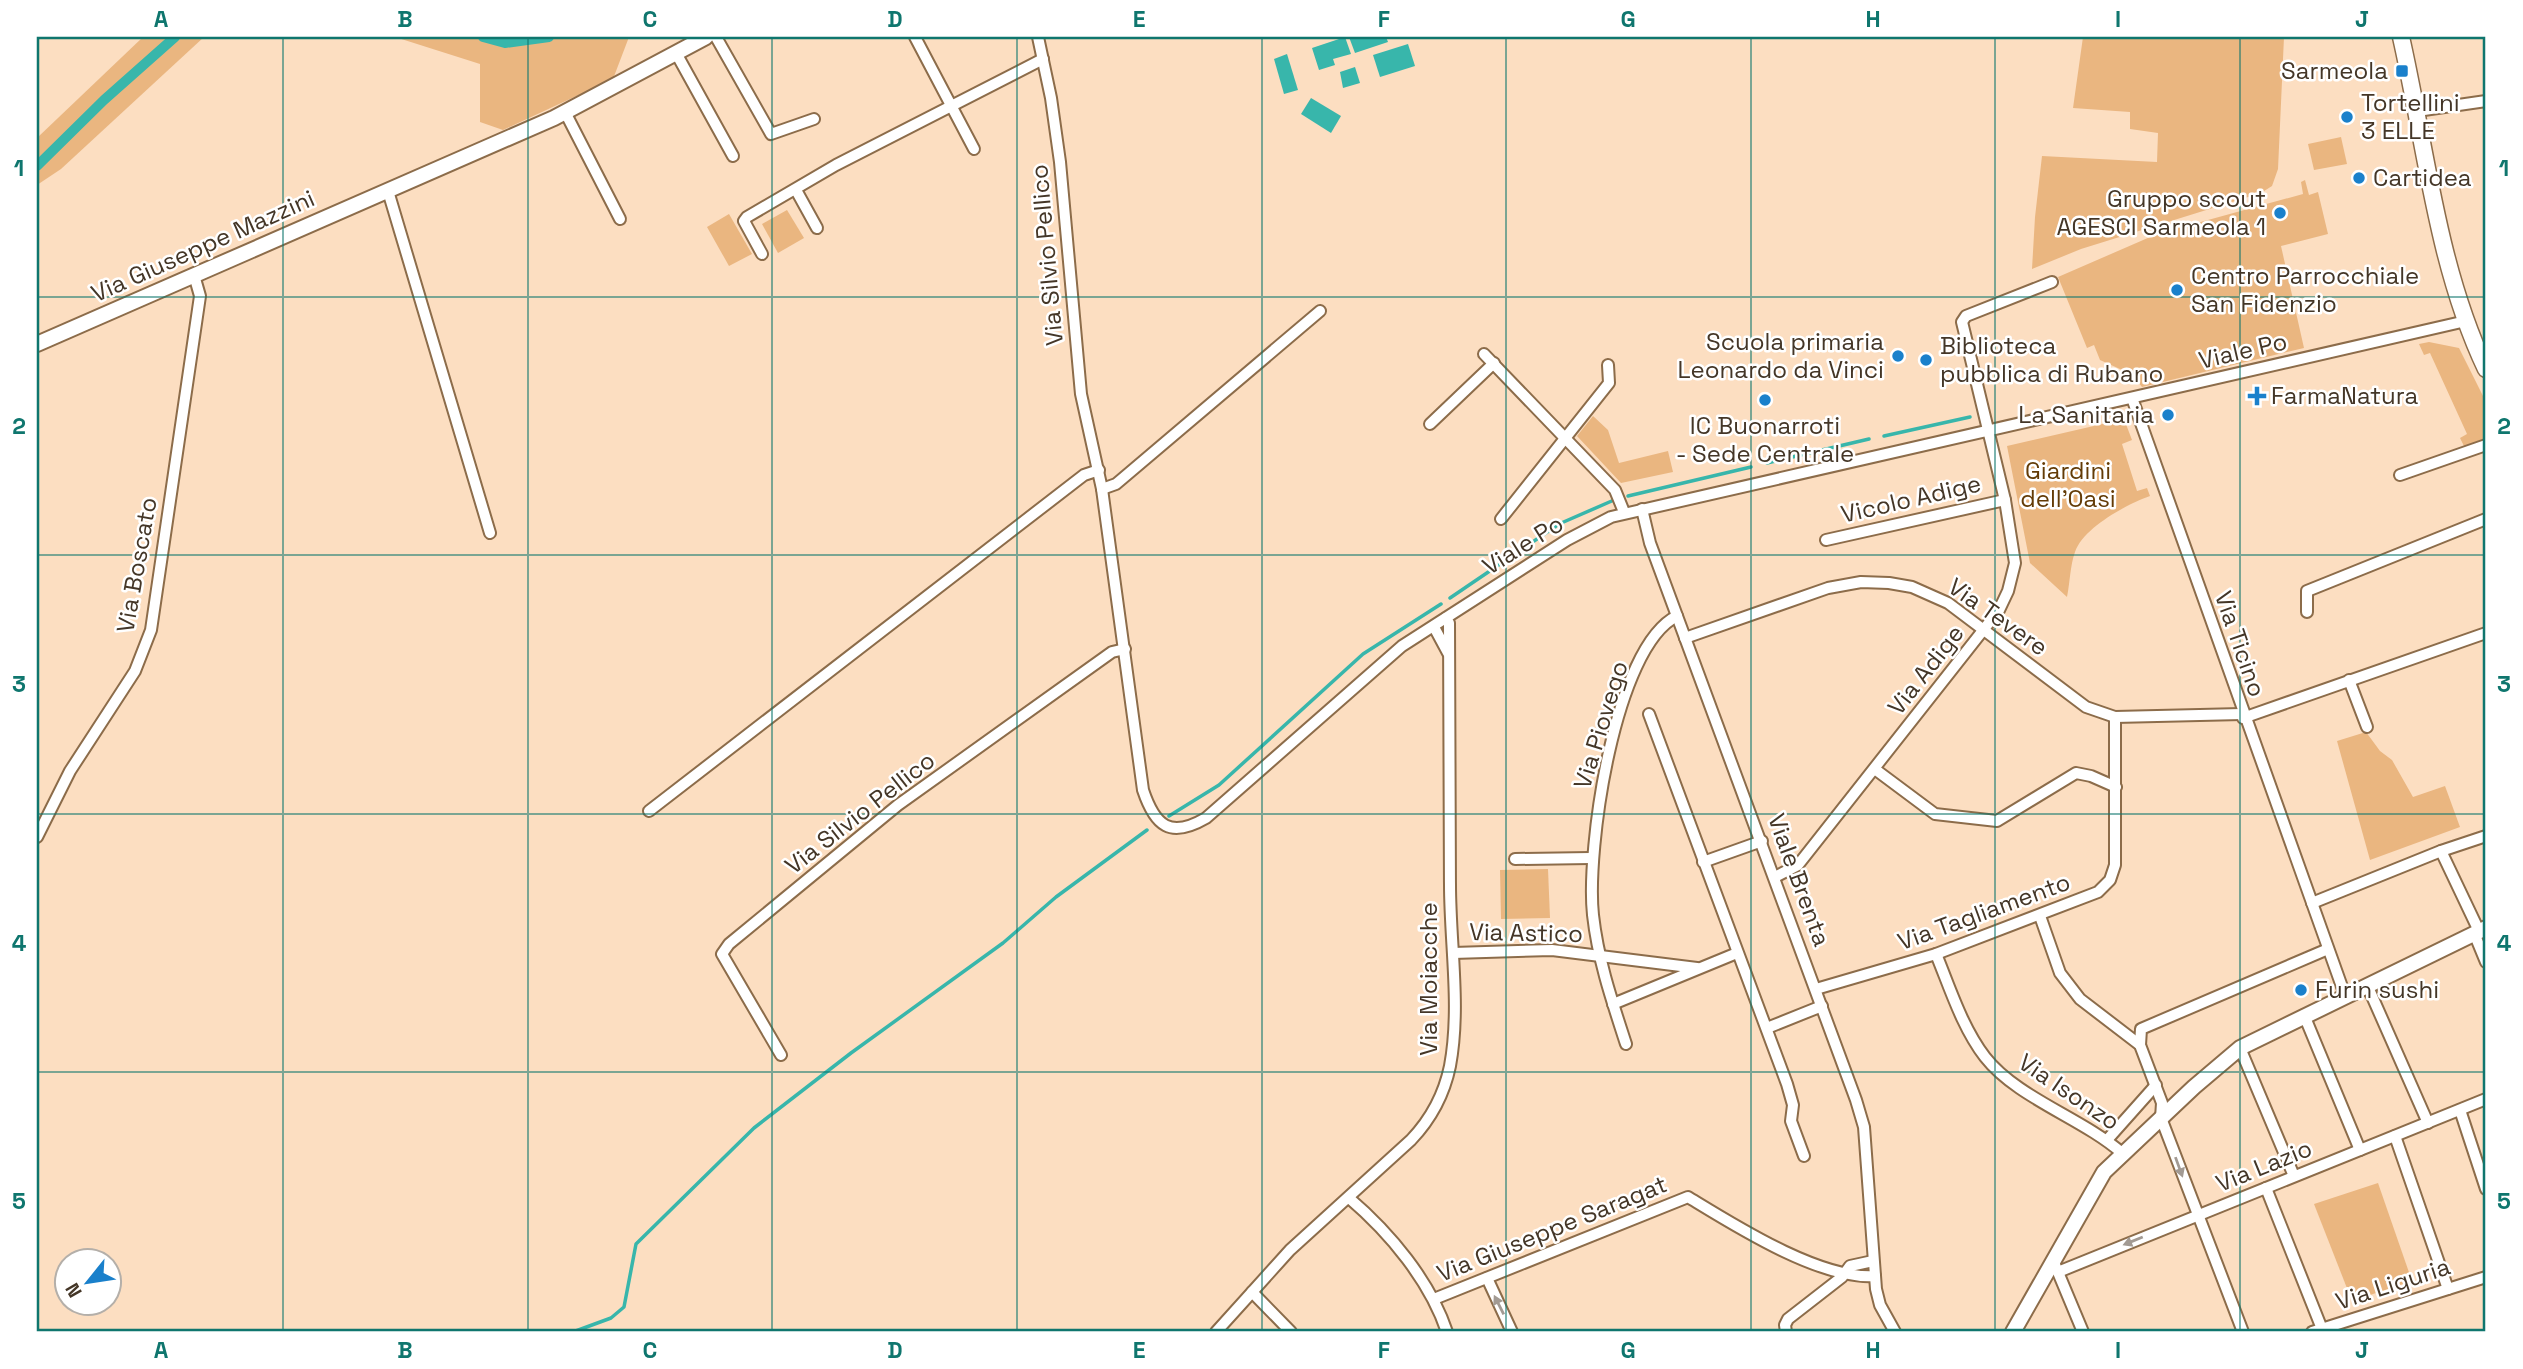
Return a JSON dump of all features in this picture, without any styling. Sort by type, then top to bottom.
[{"type":"main road","name":"Via Giuseppe Mazzini","points":[[37,344],[565,113],[706,37]]},
{"type":"main road","points":[[2401,37],[2430,184],[2466,321],[2486,369]]},
{"type":"main road","points":[[2013,1332],[2055,1266],[2104,1172],[2240,1048],[2480,930]]},
{"type":"street","points":[[716,37],[771,134],[814,119]]},
{"type":"street","points":[[915,37],[974,149]]},
{"type":"street","name":"Via Silvio Pellico","points":[[1038,37],[1060,162],[1077,372],[1099,470],[1143,790],[1158,821],[1178,830],[1206,818],[1402,646],[1446,618]]},
{"type":"street","points":[[677,53],[733,156]]},
{"type":"street","points":[[762,254],[744,221],[836,165],[1043,59]]},
{"type":"street","points":[[2417,111],[2486,102]]},
{"type":"street","points":[[565,113],[620,219]]},
{"type":"street","points":[[796,190],[817,228]]},
{"type":"street","points":[[388,191],[490,533]]},
{"type":"street","name":"Via Boscato","points":[[37,837],[70,771],[135,671],[151,630],[201,296],[194,275]]},
{"type":"street","points":[[1989,430],[1962,321],[1966,316],[2052,282]]},
{"type":"street","points":[[1102,489],[1116,484],[1321,312]]},
{"type":"street","name":"Viale Po","points":[[1446,618],[1567,540],[1624,512],[2466,321]]},
{"type":"street","points":[[1484,354],[1615,490],[1624,512]]},
{"type":"street","points":[[1430,424],[1494,363]]},
{"type":"street","name":"Viale Po","points":[[1501,519],[1564,436],[1609,383],[1608,365]]},
{"type":"street","name":"Via Ticino","points":[[2132,398],[2243,716],[2346,998]]},
{"type":"street","name":"Via Adige","points":[[1775,877],[1798,865],[1876,770],[1985,629],[2008,591],[2014,568],[2004,500],[1989,430]]},
{"type":"street","points":[[2400,475],[2486,444]]},
{"type":"street","points":[[649,811],[1084,475],[1099,470]]},
{"type":"street","name":"Vicolo Adige","points":[[1826,540],[2004,500]]},
{"type":"street","name":"Viale Brenta","points":[[1642,509],[1650,543],[1762,841],[1864,1127],[1875,1276],[1880,1305],[1895,1332]]},
{"type":"street","points":[[2307,612],[2307,591],[2486,519]]},
{"type":"street","name":"Via Tevere","points":[[1685,638],[1828,588],[1861,582],[1912,587],[1948,603],[2086,707],[2115,717],[2243,716],[2486,633]]},
{"type":"street","name":"Via Piovego","points":[[1626,1044],[1599,955],[1592,905],[1591,858],[1594,824],[1609,754],[1636,667],[1653,641],[1671,620],[1678,617]]},
{"type":"street","name":"Via Moiacche","points":[[1216,1332],[1290,1250],[1426,1124],[1443,1092],[1450,1065],[1454,1027],[1450,623],[1446,618]]},
{"type":"street","name":"Via Moiacche","points":[[1434,627],[1450,659]]},
{"type":"street","name":"Via Silvio Pellico","points":[[781,1055],[722,954],[729,944],[898,805],[1112,652],[1125,649]]},
{"type":"street","points":[[2349,680],[2367,727]]},
{"type":"street","points":[[1649,714],[1767,1028],[1793,1105],[1791,1121],[1804,1156]]},
{"type":"street","name":"Via Tagliamento","points":[[1816,989],[1936,954],[2098,892],[2110,880],[2115,864],[2115,717]]},
{"type":"street","points":[[1876,770],[1935,814],[1997,821],[2076,773],[2091,776],[2116,787]]},
{"type":"street","points":[[2312,903],[2441,850],[2486,836]]},
{"type":"street","points":[[1703,862],[1762,841]]},
{"type":"street","points":[[2441,850],[2480,930],[2486,962]]},
{"type":"street","points":[[1515,859],[1591,858]]},
{"type":"street","points":[[2040,916],[2060,973],[2080,999],[2140,1045]]},
{"type":"street","points":[[2242,1332],[2161,1118],[2162,1103],[2140,1045],[2141,1029],[2328,949]]},
{"type":"street","name":"Via Astico","points":[[1453,953],[1552,950],[1696,968]]},
{"type":"street","points":[[1613,1004],[1737,953]]},
{"type":"street","name":"Via Isonzo","points":[[1936,954],[1968,1030],[1985,1058],[2008,1079],[2107,1140],[2122,1153]]},
{"type":"street","points":[[2368,987],[2428,1123]]},
{"type":"street","points":[[1767,1028],[1822,1006]]},
{"type":"street","points":[[2304,1016],[2360,1150]]},
{"type":"street","points":[[2240,1048],[2294,1176]]},
{"type":"street","points":[[2107,1140],[2156,1085]]},
{"type":"street","name":"Via Lazio","points":[[2055,1266],[2266,1188],[2486,1099]]},
{"type":"street","points":[[2460,1110],[2486,1189]]},
{"type":"street","points":[[2395,1136],[2448,1289]]},
{"type":"street","points":[[2266,1188],[2317,1331]]},
{"type":"street","name":"Via Giuseppe Saragat","points":[[1434,1299],[1688,1197],[1776,1249],[1845,1273]]},
{"type":"street","points":[[1349,1198],[1391,1242],[1434,1299],[1447,1332]]},
{"type":"street","points":[[1786,1332],[1784,1325],[1788,1319],[1857,1262],[1873,1262]]},
{"type":"street","points":[[2055,1266],[2083,1332]]},
{"type":"street","points":[[1845,1273],[1875,1276]]},
{"type":"street","name":"Via Liguria","points":[[2317,1331],[2486,1277]]},
{"type":"street","points":[[1487,1278],[1512,1332]]},
{"type":"street","points":[[1252,1292],[1291,1332]]},
{"type":"green space","points":[[143,37],[204,37],[61,169],[37,185],[37,138]]},
{"type":"green space","points":[[395,37],[629,37],[613,79],[503,130],[480,122],[480,64]]},
{"type":"green space","points":[[2083,37],[2284,37],[2278,169],[2272,186],[2261,193],[2081,249],[2032,269],[2042,156],[2157,162],[2158,133],[2130,129],[2130,112],[2073,108]]},
{"type":"green space","points":[[2341,137],[2347,164],[2314,170],[2308,144]]},
{"type":"green space","name":"Centro Parrocchiale San Fidenzio","points":[[2305,180],[2309,195],[2318,192],[2328,234],[2281,246],[2304,348],[2142,387],[2131,374],[2100,360],[2094,345],[2087,348],[2058,277],[2157,234],[2303,194],[2301,182]]},
{"type":"green space","points":[[787,210],[804,238],[778,253],[762,224]]},
{"type":"green space","points":[[729,214],[752,254],[729,266],[707,227]]},
{"type":"green space","points":[[2429,342],[2459,348],[2486,402],[2486,439],[2465,448],[2460,438],[2467,434],[2430,353],[2424,355],[2419,344]]},
{"type":"green space","points":[[1593,416],[1608,430],[1619,463],[1668,451],[1673,472],[1621,483],[1577,436]]},
{"type":"green space","name":"Giardini dell'Oasi","points":[[2124,419],[2132,440],[2122,444],[2137,491],[2147,488],[2150,496],[2107,518],[2087,534],[2075,552],[2067,597],[2030,563],[2007,446]]},
{"type":"green space","points":[[2366,732],[2380,751],[2392,760],[2413,797],[2445,786],[2460,827],[2370,860],[2337,741]]},
{"type":"green space","points":[[1548,869],[1550,918],[1501,919],[1500,870]]},
{"type":"green space","points":[[2378,1183],[2412,1281],[2352,1301],[2314,1204]]},
{"type":"water","points":[[1345,37],[1351,54],[1333,59],[1335,65],[1319,70],[1312,48]]},
{"type":"water","points":[[1349,37],[1386,37],[1388,42],[1355,53]]},
{"type":"water","points":[[1408,44],[1415,66],[1380,77],[1373,55]]},
{"type":"water","points":[[1287,54],[1298,90],[1284,94],[1274,59]]},
{"type":"water","points":[[1355,67],[1360,83],[1343,88],[1340,72]]},
{"type":"water","points":[[1311,98],[1341,116],[1331,133],[1301,114]]},
{"type":"waterway","points":[[37,166],[104,100],[175,37]]},
{"type":"waterway","points":[[483,37],[505,43],[549,37]]},
{"type":"waterway","points":[[1884,436],[1970,417]]},
{"type":"waterway","points":[[1767,463],[1869,439]]},
{"type":"waterway","points":[[1628,496],[1751,467]]},
{"type":"waterway","points":[[1450,598],[1559,524],[1614,500]]},
{"type":"waterway","points":[[1169,816],[1219,785],[1363,654],[1441,604]]},
{"type":"waterway","points":[[573,1332],[611,1318],[624,1307],[636,1244],[754,1128],[851,1053],[1003,943],[1056,897],[1147,830]]},
{"type":"place","name":"Sarmeola","points":[[2402,71]]},
{"type":"place","name":"Tortellini 3 ELLE","points":[[2347,117]]},
{"type":"place","name":"Cartidea","points":[[2359,178]]},
{"type":"place","name":"Gruppo scout AGESCI Sarmeola 1","points":[[2280,213]]},
{"type":"place","name":"Centro Parrocchiale San Fidenzio","points":[[2177,290]]},
{"type":"place","name":"Scuola primaria Leonardo da Vinci","points":[[1898,356]]},
{"type":"place","name":"Biblioteca pubblica di Rubano","points":[[1926,360]]},
{"type":"place","name":"FarmaNatura","points":[[2257,396]]},
{"type":"place","name":"IC Buonarroti - Sede Centrale","points":[[1765,400]]},
{"type":"place","name":"La Sanitaria","points":[[2168,415]]},
{"type":"place","name":"Furin sushi","points":[[2301,990]]}]
